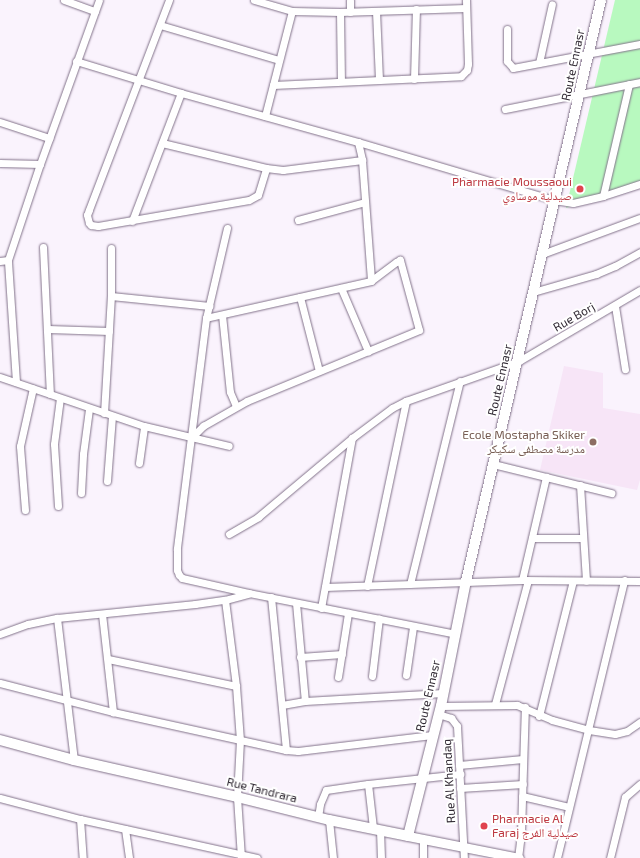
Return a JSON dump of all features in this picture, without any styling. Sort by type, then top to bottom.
[{"type":"main road","name":"Route Ennasr","points":[[408,836],[421,778],[439,710],[466,581],[554,200],[581,94],[588,54],[601,0]]},
{"type":"main road","name":"Rue Tandrara","points":[[0,740],[74,760],[237,797],[329,820],[408,836]]},
{"type":"street","points":[[64,0],[95,11]]},
{"type":"street","points":[[16,382],[8,260],[49,138],[99,0]]},
{"type":"street","points":[[170,0],[87,215],[89,222],[94,226],[132,221],[249,200],[258,195],[266,168]]},
{"type":"street","points":[[254,0],[270,2],[292,11],[350,12],[466,8]]},
{"type":"street","points":[[350,0],[350,12]]},
{"type":"street","points":[[273,85],[461,76],[467,70],[466,0]]},
{"type":"street","points":[[539,63],[552,4]]},
{"type":"street","points":[[414,79],[416,9]]},
{"type":"street","points":[[265,116],[292,11]]},
{"type":"street","points":[[376,11],[379,79]]},
{"type":"street","points":[[340,12],[341,81]]},
{"type":"street","points":[[160,25],[280,60]]},
{"type":"street","points":[[507,29],[506,61],[514,68],[640,44]]},
{"type":"street","points":[[76,61],[181,93],[358,142],[554,200],[573,203],[603,196],[640,184]]},
{"type":"street","points":[[505,109],[640,82]]},
{"type":"street","points":[[603,196],[629,84]]},
{"type":"street","points":[[132,221],[181,93]]},
{"type":"street","points":[[0,122],[49,138]]},
{"type":"street","points":[[0,126],[9,125]]},
{"type":"street","points":[[358,142],[362,160],[372,281]]},
{"type":"street","points":[[162,143],[266,168],[282,170],[362,160]]},
{"type":"street","points":[[0,163],[40,164]]},
{"type":"street","points":[[298,220],[365,202]]},
{"type":"street","points":[[542,254],[640,218]]},
{"type":"street","points":[[227,228],[206,318],[177,549],[177,570],[182,578],[296,603],[456,634]]},
{"type":"street","points":[[43,247],[50,394]]},
{"type":"street","points":[[104,413],[111,296],[111,248]]},
{"type":"street","points":[[533,292],[596,274],[615,266],[640,252]]},
{"type":"street","points":[[0,261],[8,260]]},
{"type":"street","points":[[192,437],[203,426],[236,406],[419,330],[402,262],[396,262],[372,281],[206,318]]},
{"type":"street","points":[[340,288],[368,351]]},
{"type":"street","name":"Rue Borj","points":[[229,534],[258,517],[352,438],[392,408],[406,401],[518,361],[615,306],[640,290]]},
{"type":"street","points":[[111,296],[209,306]]},
{"type":"street","points":[[300,297],[319,371]]},
{"type":"street","points":[[615,306],[625,369]]},
{"type":"street","points":[[222,314],[230,392],[236,406]]},
{"type":"street","points":[[48,329],[109,332]]},
{"type":"street","points":[[0,377],[89,409],[144,426],[229,446]]},
{"type":"street","points":[[410,584],[460,381]]},
{"type":"street","points":[[25,510],[20,446],[33,388]]},
{"type":"street","points":[[58,506],[54,444],[60,398]]},
{"type":"street","points":[[367,586],[406,401]]},
{"type":"street","points":[[81,493],[83,454],[89,409]]},
{"type":"street","points":[[107,481],[112,416]]},
{"type":"street","points":[[139,463],[144,426]]},
{"type":"street","points":[[321,608],[352,438]]},
{"type":"street","points":[[493,464],[611,493]]},
{"type":"street","points":[[495,704],[525,580],[532,538],[546,477]]},
{"type":"street","points":[[580,485],[586,581]]},
{"type":"street","points":[[532,538],[583,538]]},
{"type":"street","points":[[557,858],[624,580]]},
{"type":"street","points":[[325,587],[466,581],[640,581]]},
{"type":"street","points":[[539,716],[573,581]]},
{"type":"street","points":[[0,634],[28,624],[57,618],[224,600],[249,593]]},
{"type":"street","points":[[271,597],[286,750]]},
{"type":"street","points":[[224,600],[236,686],[240,740],[237,797],[241,857]]},
{"type":"street","points":[[296,603],[305,701]]},
{"type":"street","points":[[338,677],[348,613]]},
{"type":"street","points":[[102,614],[113,712]]},
{"type":"street","points":[[57,618],[74,760]]},
{"type":"street","points":[[372,676],[379,618]]},
{"type":"street","points":[[406,675],[413,626]]},
{"type":"street","points":[[300,657],[342,654]]},
{"type":"street","points":[[108,659],[236,686]]},
{"type":"street","points":[[0,682],[113,712],[286,750],[298,751],[432,735]]},
{"type":"street","points":[[282,705],[305,701],[443,692]]},
{"type":"street","points":[[439,710],[495,704],[525,707],[539,716],[589,730],[615,734],[627,731],[640,722]]},
{"type":"street","points":[[518,858],[523,784],[522,759],[525,707]]},
{"type":"street","name":"Rue Al Khandaq","points":[[439,710],[456,723],[464,858]]},
{"type":"street","points":[[459,764],[522,759]]},
{"type":"street","points":[[318,817],[320,804],[326,790],[460,774]]},
{"type":"street","points":[[368,784],[381,858]]},
{"type":"street","points":[[460,788],[523,784]]},
{"type":"street","points":[[610,858],[625,797],[640,784]]},
{"type":"street","points":[[522,796],[570,807]]},
{"type":"street","points":[[0,798],[80,819],[241,857],[257,858]]},
{"type":"street","points":[[80,819],[83,858]]},
{"type":"street","points":[[329,820],[333,858]]},
{"type":"street","points":[[125,829],[129,858]]},
{"type":"street","name":"Rue Tandrara","points":[[408,836],[518,858]]},
{"type":"street","points":[[423,840],[423,858]]},
{"type":"shaded area","name":"Ecole Mostapha Skiker مدرسة مصطفى سكيكر","points":[[564,366],[603,373],[603,408],[640,414],[640,480],[637,490],[540,470]]},
{"type":"green space","points":[[615,0],[640,0],[640,185],[566,208]]},
{"type":"place","name":"Pharmacie Moussaoui صيدلية موساوي","points":[[580,189]]},
{"type":"place","name":"Ecole Mostapha Skiker مدرسة مصطفى سكيكر","points":[[593,442]]},
{"type":"place","name":"Pharmacie Al Faraj صيدلية الفرج","points":[[484,826]]}]
